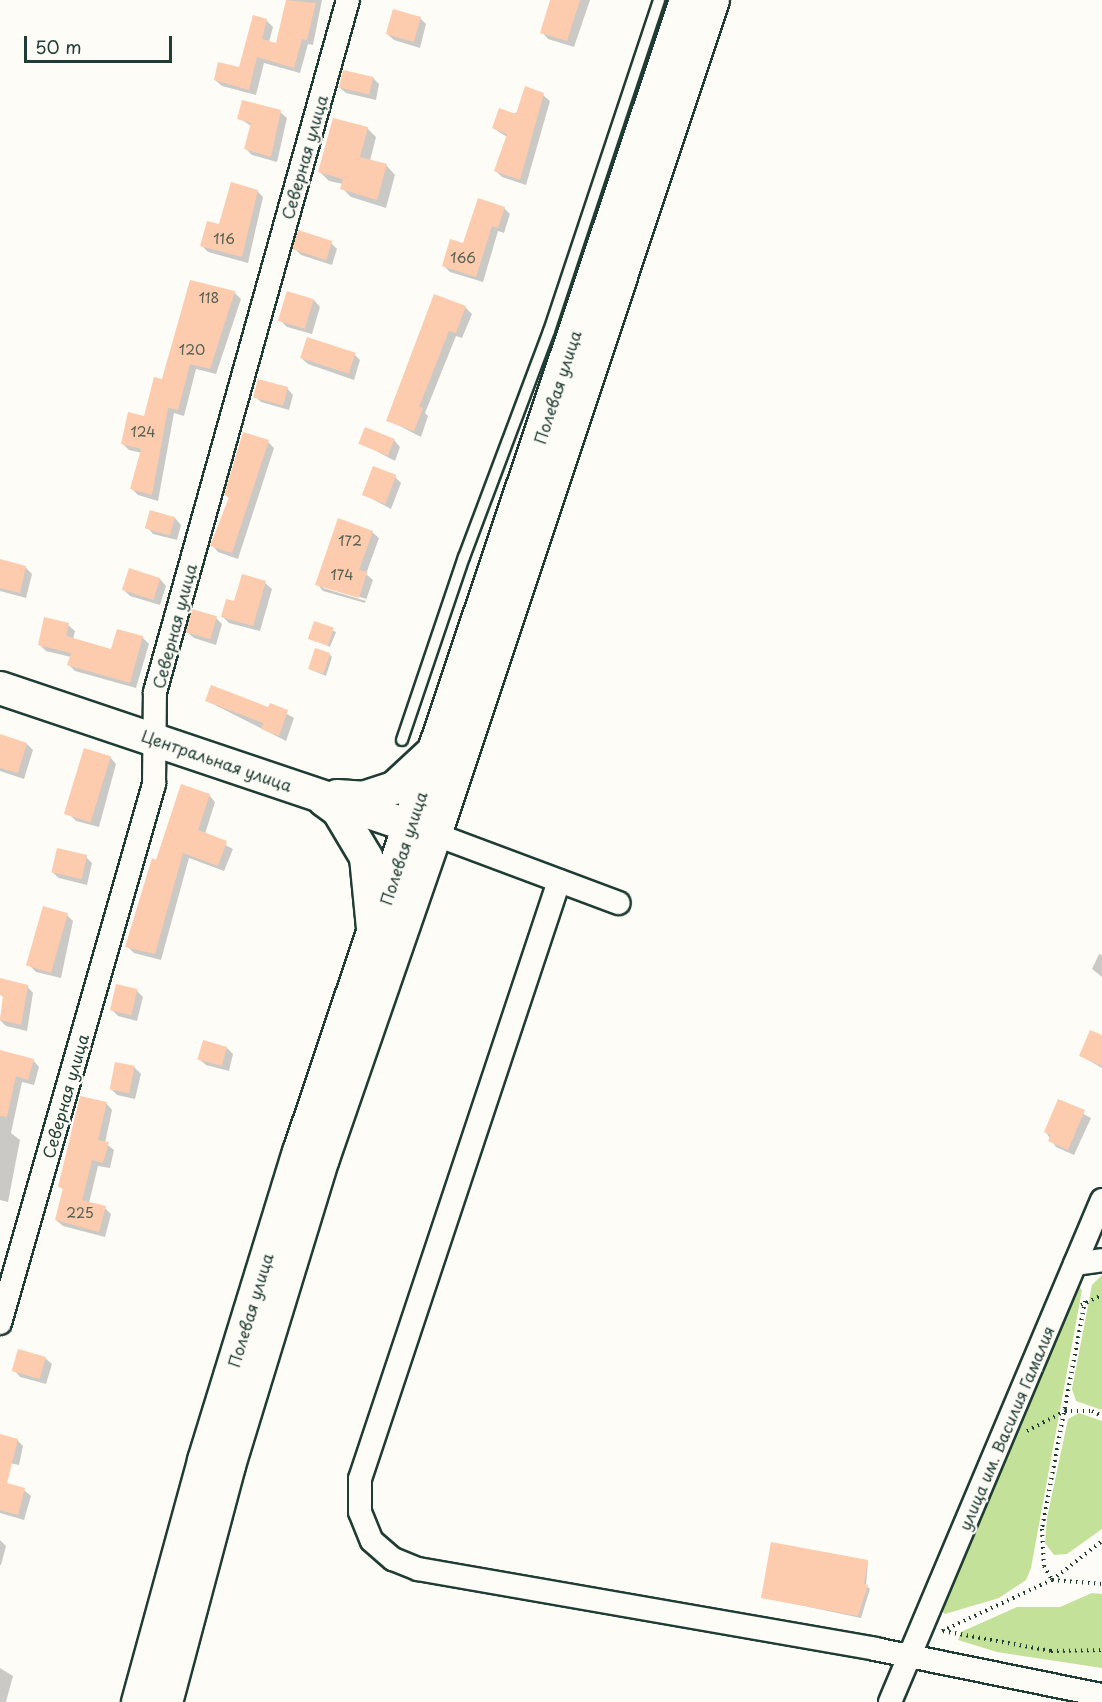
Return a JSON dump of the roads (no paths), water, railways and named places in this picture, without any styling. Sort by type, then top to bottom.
[{"type":"highway","name":"Полевая улица","points":[[138,1702],[207,1448],[299,1152],[373,937],[422,830],[436,749],[686,0]]},
{"type":"highway","name":"Полевая улица","points":[[165,1702],[228,1465],[422,830],[712,0]]},
{"type":"street","name":"Северная улица","points":[[0,1323],[7,1273],[154,784],[155,692],[348,0]]},
{"type":"street","name":"Центральная улица","points":[[0,688],[422,830]]},
{"type":"street","points":[[318,795],[363,798],[394,788],[436,749]]},
{"type":"street","points":[[318,795],[338,810],[358,838],[366,857],[371,881],[373,937]]},
{"type":"street","points":[[422,830],[619,903]]},
{"type":"street","points":[[558,881],[360,1479],[360,1512],[372,1541],[393,1559],[418,1569],[912,1650],[1083,1696],[1102,1695]]},
{"type":"street","name":"улица им. Василия Гамалия","points":[[890,1702],[1089,1262],[1102,1200]]},
{"type":"lane","points":[[402,740],[464,557],[549,331],[659,0]]}]
